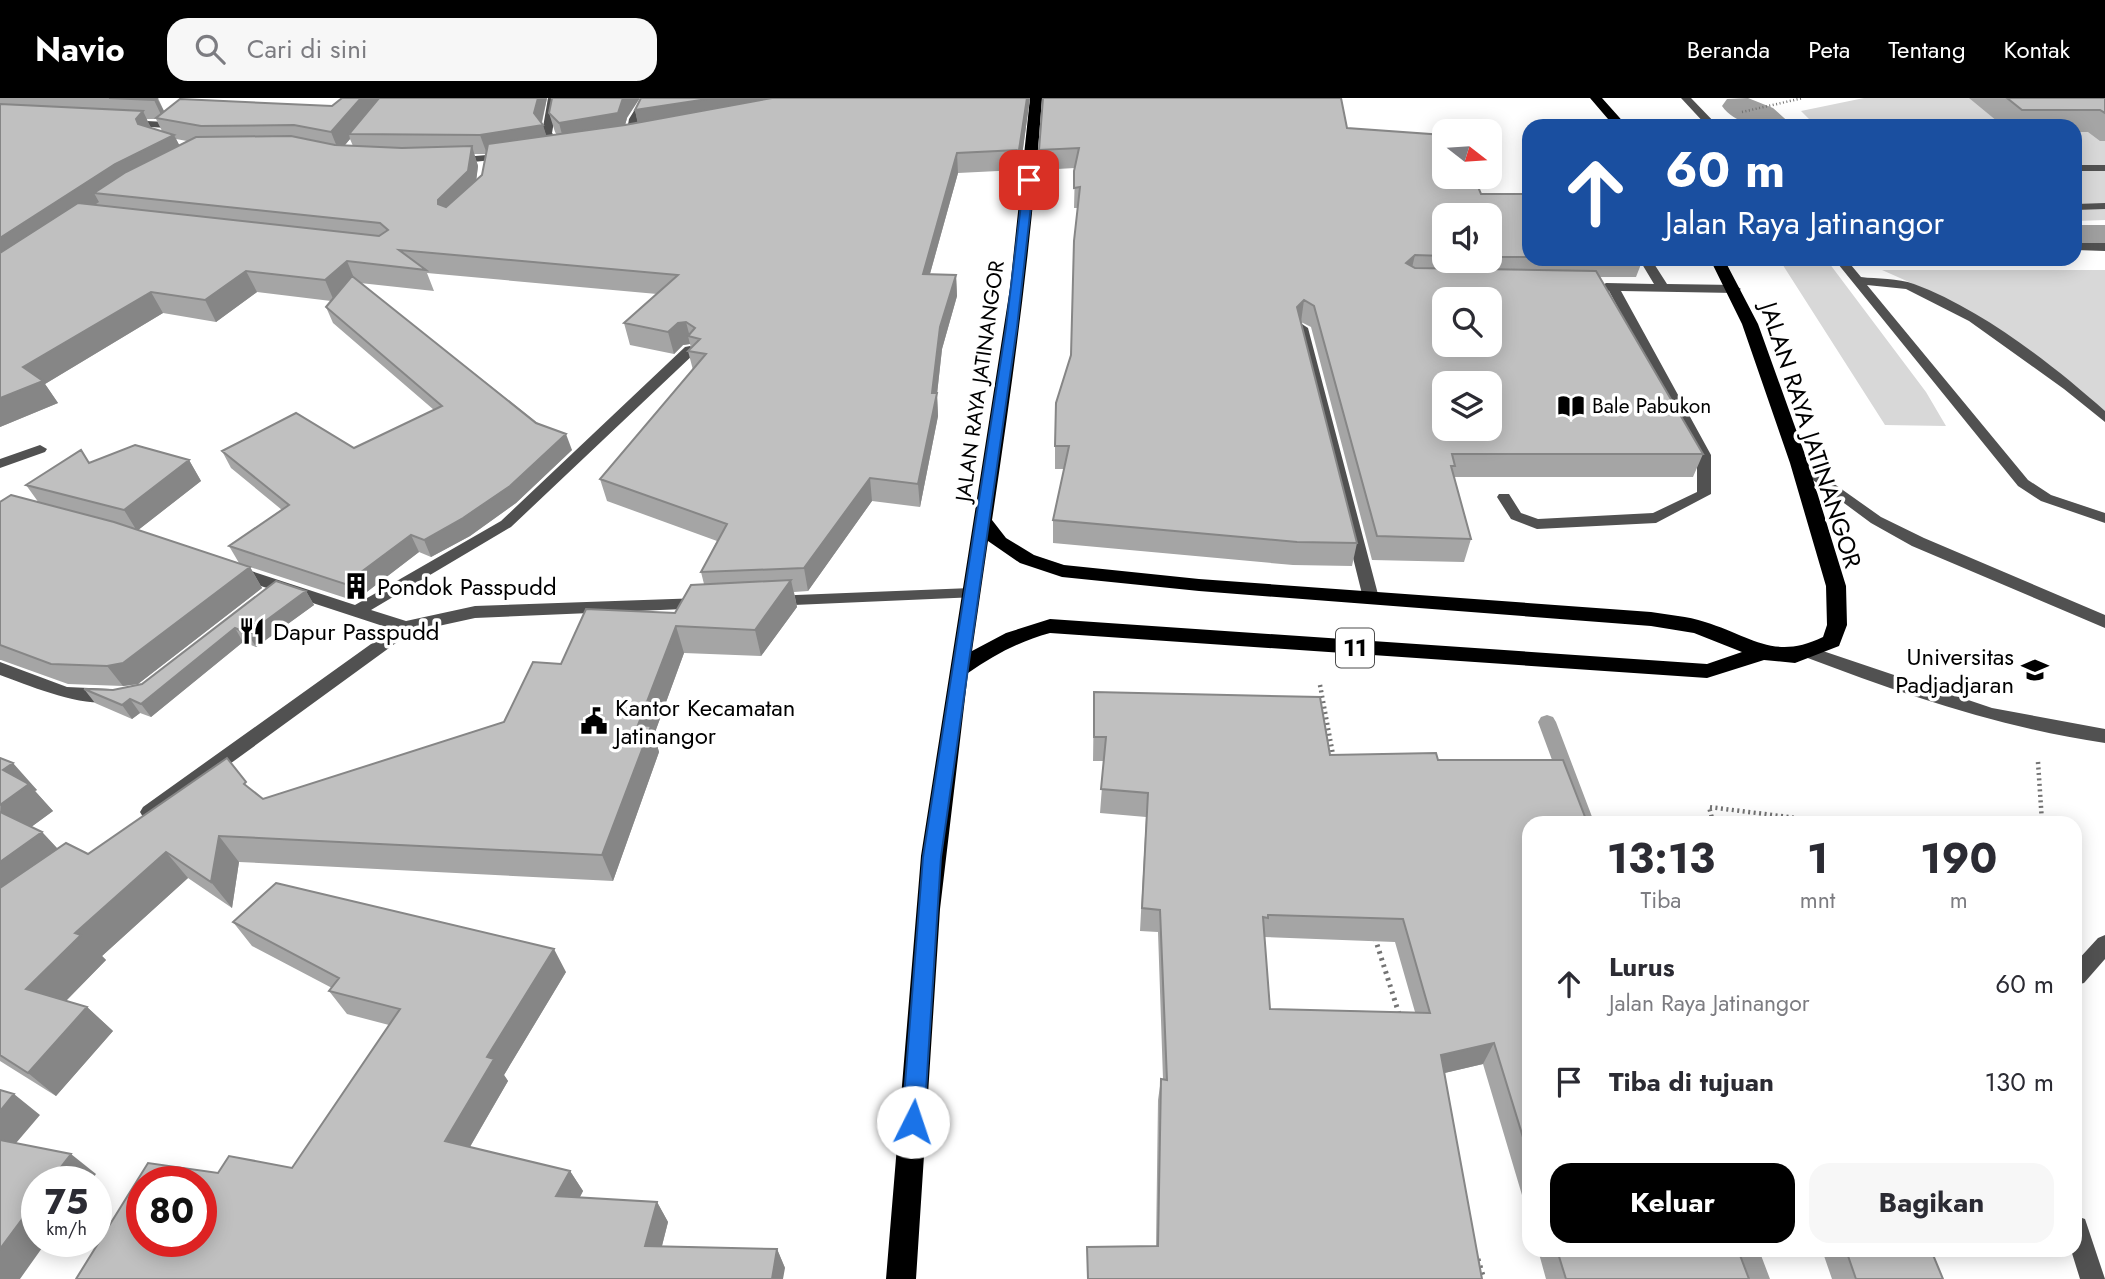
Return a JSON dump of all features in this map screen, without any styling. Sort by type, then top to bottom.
[{"type":"highway","name":"JALAN RAYA JATINANGOR","points":[[901,1279],[932,857],[1015,300],[1032,156],[1035,98]]},
{"type":"highway","points":[[1597,98],[1615,119]]},
{"type":"highway","name":"JALAN RAYA JATINANGOR","points":[[1721,266],[1735,289],[1800,463],[1836,586],[1837,625],[1832,641],[1811,653]]},
{"type":"highway","name":"11","points":[[983,521],[999,542],[1027,559],[1062,571],[1651,619],[1699,627],[1760,654],[1782,657],[1811,653]]},
{"type":"highway","name":"11","points":[[959,669],[1018,633],[1051,626],[1707,671],[1760,654]]},
{"type":"street","points":[[553,98],[547,133],[561,148]]},
{"type":"street","points":[[629,139],[634,119],[647,98]]},
{"type":"street","points":[[1686,98],[1706,119]]},
{"type":"street","points":[[110,122],[169,122],[153,139]]},
{"type":"street","points":[[615,141],[641,137]]},
{"type":"street","points":[[549,150],[575,146]]},
{"type":"street","points":[[435,162],[486,165],[524,154]]},
{"type":"street","points":[[2082,168],[2105,168]]},
{"type":"street","points":[[2082,206],[2105,206]]},
{"type":"street","points":[[2082,247],[2105,247]]},
{"type":"street","points":[[1649,266],[1663,288]]},
{"type":"street","points":[[1846,266],[2023,483],[2046,498],[2105,518]]},
{"type":"street","points":[[1859,280],[1909,286],[1973,318],[2069,386],[2105,418]]},
{"type":"street","points":[[1593,287],[1735,289]]},
{"type":"street","points":[[1504,497],[1516,516],[1537,524],[1656,517],[1704,494],[1704,455],[1613,287]]},
{"type":"street","points":[[1302,328],[1371,598]]},
{"type":"street","points":[[355,612],[506,524],[690,350]]},
{"type":"street","points":[[0,464],[40,449]]},
{"type":"street","points":[[1800,463],[1876,520],[1918,542],[2105,622]]},
{"type":"street","points":[[218,565],[406,627]]},
{"type":"street","points":[[259,603],[280,586]]},
{"type":"street","points":[[752,601],[971,593]]},
{"type":"street","points":[[135,822],[406,627],[475,612],[714,603]]},
{"type":"street","points":[[1811,653],[1954,705],[2051,730],[2105,736]]},
{"type":"street","points":[[0,668],[66,693],[123,695]]},
{"type":"street","points":[[2082,969],[2105,944]]},
{"type":"street","points":[[2082,1246],[2093,1279]]},
{"type":"path","points":[[1725,119],[1803,98]]},
{"type":"path","points":[[1320,685],[1335,766]]},
{"type":"path","points":[[2012,721],[2038,753],[2042,816]]},
{"type":"path","points":[[1711,816],[1709,807],[1780,816]]},
{"type":"path","points":[[1373,932],[1401,1020]]},
{"type":"path","points":[[1476,1253],[1484,1279]]},
{"type":"shaded area","points":[[1864,98],[2105,98],[2105,220],[2082,221],[2082,119],[1809,119],[1801,111]]},
{"type":"shaded area","points":[[1783,266],[1831,266],[1926,392],[1946,426],[1885,425]]},
{"type":"shaded area","points":[[1882,270],[2105,270],[2105,412],[1918,286]]},
{"type":"building","points":[[109,98],[157,98],[154,100]]},
{"type":"building","points":[[342,98],[361,98],[331,132],[294,125],[201,126],[156,118],[180,99],[332,106]]},
{"type":"building","points":[[379,98],[538,98],[534,113],[543,125],[480,135],[349,134]]},
{"type":"building","points":[[552,98],[623,98],[618,113],[559,123],[549,113]]},
{"type":"building","points":[[641,98],[714,98],[635,110]]},
{"type":"building","points":[[772,98],[1027,98],[1019,150],[957,153],[923,274],[956,275],[940,327],[932,393],[937,393],[918,484],[870,478],[804,568],[701,572],[727,524],[600,479],[706,354],[688,351],[700,339],[688,336],[695,328],[686,322],[678,323],[668,332],[624,323],[678,275],[399,250],[426,270],[347,261],[325,280],[246,271],[205,300],[151,292],[23,367],[43,381],[0,398],[0,253],[78,203],[379,236],[388,230],[380,223],[94,193],[126,172],[196,137],[291,136],[335,145],[402,148],[472,146],[468,171],[438,200],[438,204],[446,207],[482,175],[488,144],[625,125]]},
{"type":"building","points":[[1043,98],[1341,98],[1347,128],[1432,134],[1432,189],[1479,189],[1481,194],[1522,194],[1522,257],[1502,257],[1502,203],[1432,203],[1432,256],[1415,255],[1406,263],[1415,268],[1432,268],[1432,273],[1502,273],[1502,269],[1596,271],[1703,454],[1452,454],[1455,466],[1451,466],[1471,539],[1377,536],[1314,306],[1304,300],[1297,307],[1357,543],[1297,542],[1053,520],[1069,446],[1055,446],[1056,403],[1071,355],[1074,241],[1080,187],[1074,188],[1074,171],[1079,148],[1039,150]]},
{"type":"building","points":[[2007,98],[2105,98],[2105,113],[2100,110],[2022,110]]},
{"type":"building","points":[[0,104],[143,111],[136,119],[138,124],[174,135],[115,164],[0,238]]},
{"type":"building","points":[[352,276],[536,423],[566,434],[510,486],[463,518],[424,540],[411,535],[345,584],[229,546],[289,505],[222,451],[296,413],[354,448],[442,406],[326,307]]},
{"type":"building","points":[[135,445],[189,460],[124,510],[26,485],[81,450],[89,463]]},
{"type":"building","points":[[11,495],[114,522],[250,567],[123,663],[107,666],[51,664],[0,645],[0,502]]},
{"type":"building","points":[[791,580],[755,630],[676,626],[638,725],[651,726],[602,855],[219,836],[211,882],[166,852],[75,933],[81,935],[26,989],[87,1007],[28,1073],[0,1055],[0,888],[66,843],[88,854],[227,758],[246,782],[244,784],[263,799],[504,722],[533,662],[561,664],[586,609],[675,613],[691,585]]},
{"type":"building","points":[[276,581],[306,591],[248,634],[235,628],[141,704],[130,699],[122,705],[84,689],[113,690],[142,684]]},
{"type":"building","points":[[1094,692],[1320,697],[1330,755],[1436,753],[1438,760],[1563,760],[1585,816],[1522,816],[1522,1134],[1494,1043],[1441,1055],[1482,1279],[1088,1279],[1087,1247],[1158,1246],[1161,1079],[1167,1080],[1160,910],[1142,908],[1148,793],[1101,789],[1106,737],[1094,737]],"holes":[[[1263,917],[1403,919],[1430,1013],[1270,1009]]]},
{"type":"building","points":[[0,758],[13,763],[3,770],[29,784],[0,805]]},
{"type":"building","points":[[0,812],[42,832],[0,862]]},
{"type":"building","points":[[276,883],[554,949],[487,1057],[494,1059],[445,1141],[570,1171],[556,1196],[657,1202],[645,1246],[777,1249],[772,1279],[76,1279],[90,1257],[112,1257],[112,1221],[126,1198],[126,1257],[217,1257],[217,1173],[229,1156],[292,1168],[400,1009],[329,991],[339,978],[233,922]]},
{"type":"building","points":[[0,1090],[14,1094],[0,1111]]},
{"type":"building","points":[[0,1140],[71,1154],[62,1166],[21,1166],[21,1221],[0,1249]]},
{"type":"building","points":[[148,1163],[169,1166],[146,1166]]},
{"type":"building","points":[[1559,1257],[1741,1257],[1749,1279],[1566,1279]]},
{"type":"building","points":[[1848,1257],[1934,1257],[1943,1279],[1856,1279]]},
{"type":"waterway","points":[[1739,106],[1766,119]]},
{"type":"waterway","points":[[2082,237],[2105,237]]},
{"type":"waterway","points":[[1547,722],[1583,816]]},
{"type":"waterway","points":[[1749,1257],[1757,1279]]},
{"type":"place","name":"Bale Pabukon","points":[[1571,406]]},
{"type":"place","name":"Pondok Passpudd","points":[[356,586]]},
{"type":"place","name":"Dapur Passpudd","points":[[252,631]]},
{"type":"place","name":"Universitas Padjadjaran","points":[[2035,670]]},
{"type":"place","name":"Kantor Kecamatan Jatinangor","points":[[594,721]]},
{"type":"route","points":[[913,1122],[932,857],[1012,327],[1029,180]]}]
